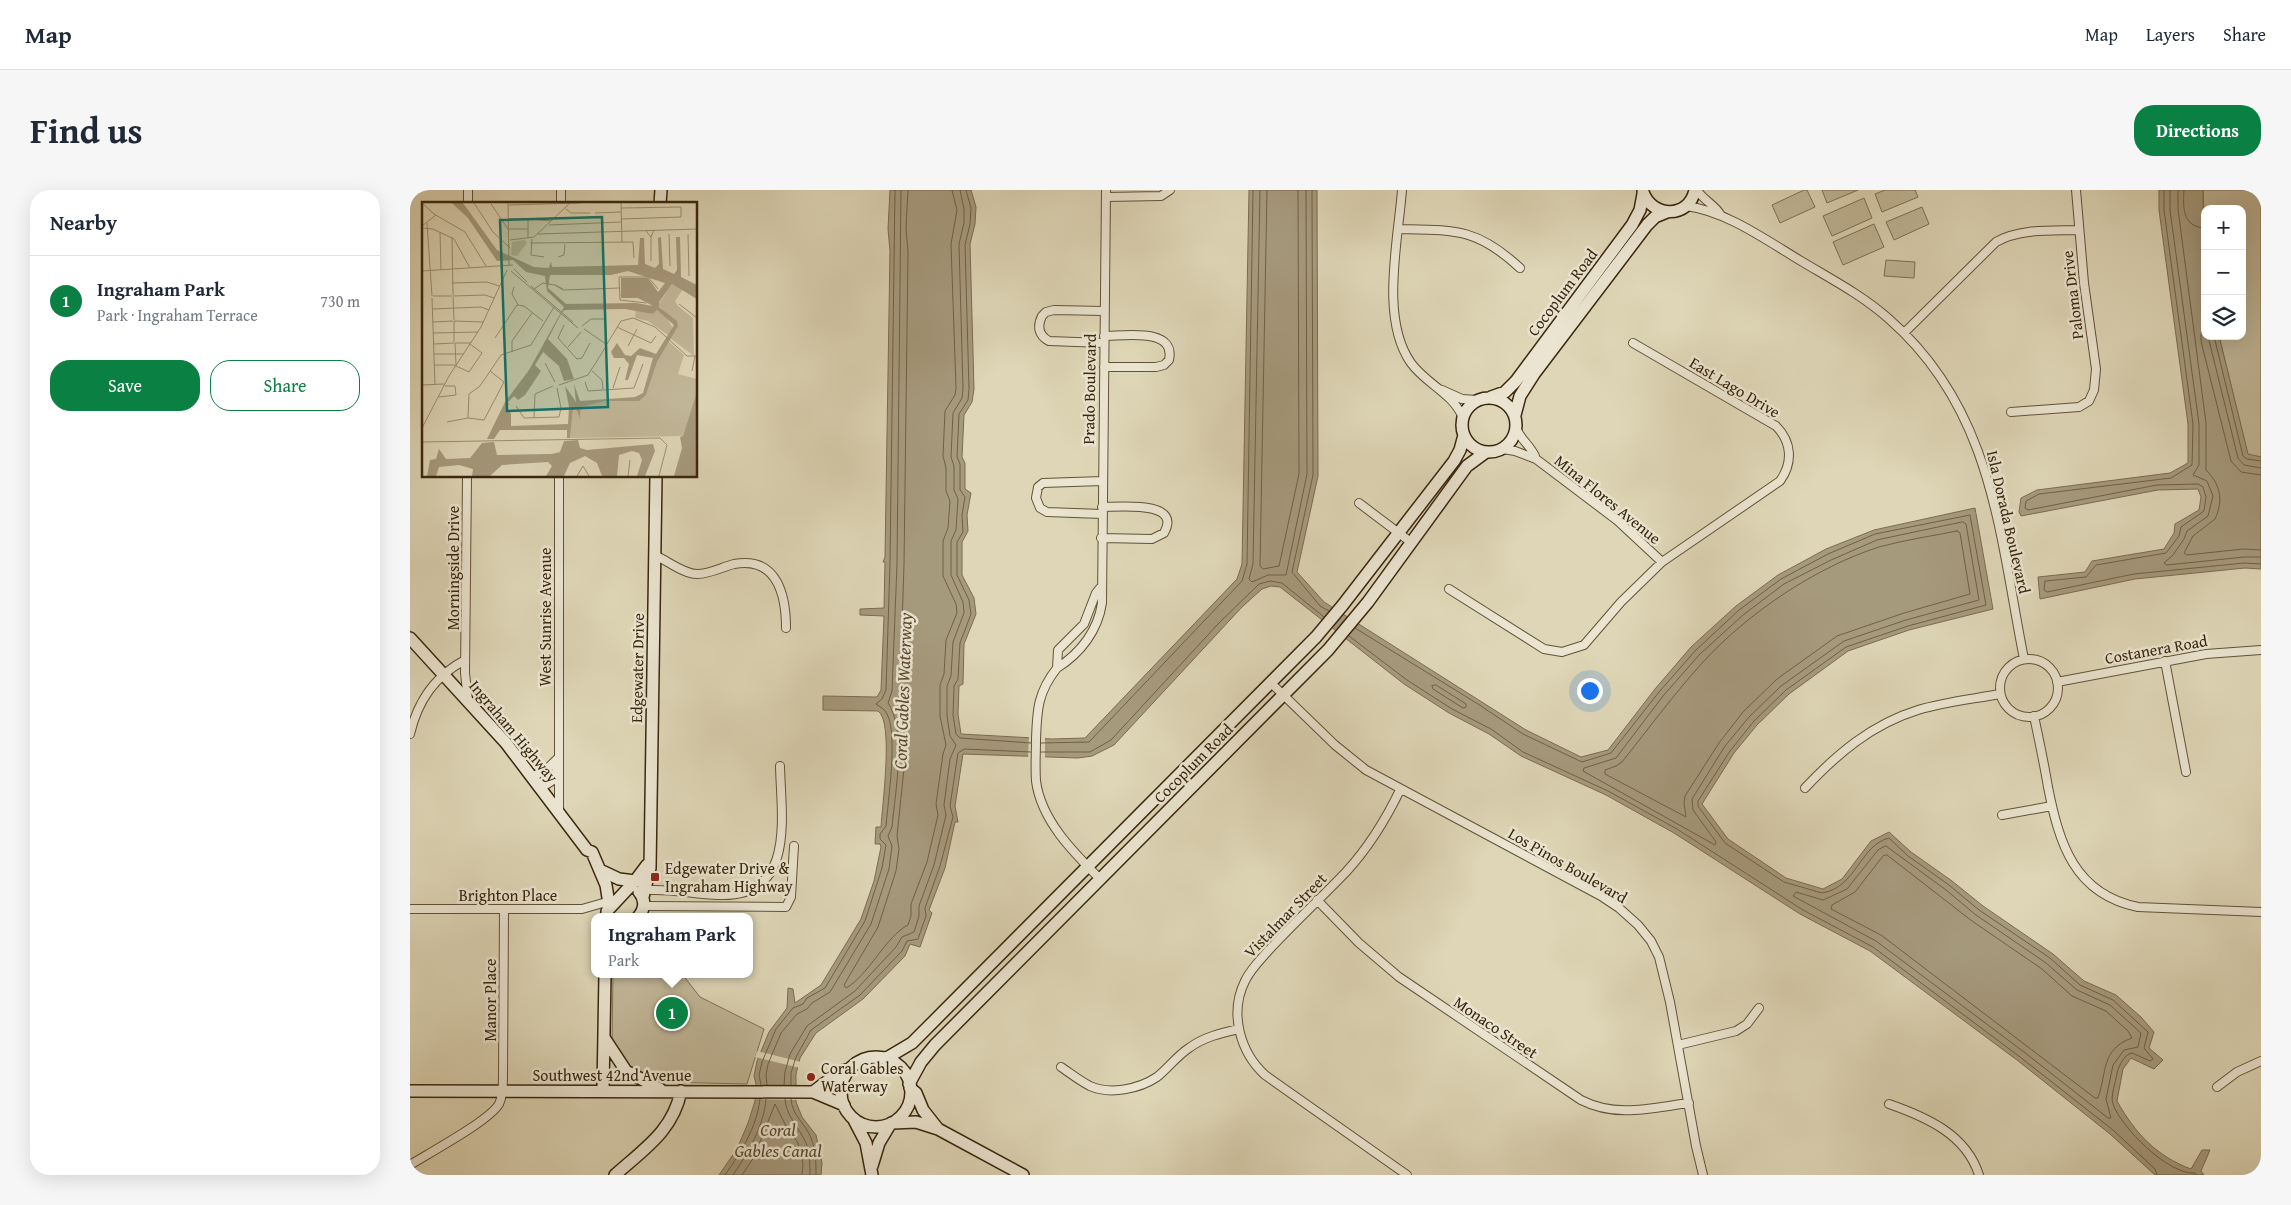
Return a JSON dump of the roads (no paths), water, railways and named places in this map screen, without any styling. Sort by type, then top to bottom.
[{"type":"street","points":[[1106,193],[1161,196],[1170,190]]},
{"type":"street","points":[[1402,190],[1393,310],[1397,335],[1411,364],[1442,390],[1458,407],[1463,418]]},
{"type":"street","points":[[1686,206],[1691,201],[1696,190]]},
{"type":"street","name":"Isla Dorada Boulevard","points":[[1696,190],[1720,214]]},
{"type":"street","name":"Paloma Drive","points":[[2011,412],[2079,407],[2089,401],[2096,383],[2076,190]]},
{"type":"street","points":[[1643,192],[1652,206],[1667,212]]},
{"type":"street","name":"Cocoplum Road","points":[[1478,400],[1505,392],[1516,381],[1632,225],[1640,210],[1643,192]]},
{"type":"street","name":"Prado Boulevard","points":[[1100,879],[1065,841],[1046,811],[1038,788],[1036,772],[1038,706],[1044,687],[1057,668],[1071,659],[1096,626],[1102,603],[1100,588],[1106,193]]},
{"type":"street","name":"Cocoplum Road","points":[[1517,430],[1515,415],[1520,396],[1540,366],[1647,225],[1655,217],[1667,212],[1674,212],[1686,206]]},
{"type":"street","name":"Isla Dorada Boulevard","points":[[1686,206],[1720,214],[1851,290],[1875,307],[1904,333],[1945,383],[1962,411],[1976,443],[1998,524],[2024,659]]},
{"type":"street","points":[[1399,229],[1449,231],[1472,235],[1494,246],[1520,268]]},
{"type":"street","points":[[1904,333],[1996,242],[2029,233],[2079,230]]},
{"type":"street","points":[[1104,311],[1050,311],[1042,316],[1038,326],[1042,336],[1049,340],[1159,337],[1167,344],[1170,351],[1169,360],[1160,367],[1104,367]]},
{"type":"street","name":"East Lago Drive","points":[[1449,589],[1544,649],[1553,652],[1567,652],[1580,647],[1587,641],[1621,602],[1662,562],[1776,486],[1783,477],[1788,466],[1789,448],[1782,431],[1770,421],[1634,344]]},
{"type":"street","points":[[1442,390],[1465,400],[1478,400]]},
{"type":"street","points":[[1491,397],[1506,402],[1515,415]]},
{"type":"street","points":[[1463,418],[1466,411],[1478,400]]},
{"type":"street","name":"Cocoplum Road","points":[[886,1059],[915,1040],[1316,637],[1454,461],[1460,450],[1464,435],[1463,418]]},
{"type":"street","points":[[1502,449],[1514,438],[1517,430]]},
{"type":"street","points":[[1517,430],[1522,441],[1534,452],[1536,459]]},
{"type":"street","points":[[1464,435],[1472,447],[1486,452]]},
{"type":"street","points":[[1502,449],[1515,451],[1536,459]]},
{"type":"street","name":"Cocoplum Road","points":[[910,1086],[922,1062],[935,1045],[1328,650],[1355,619],[1467,466],[1486,452],[1502,449]]},
{"type":"street","name":"Mina Flores Avenue","points":[[1536,459],[1628,529],[1662,562]]},
{"type":"street","name":"Morningside Drive","points":[[467,478],[465,672],[468,701]]},
{"type":"street","name":"West Sunrise Avenue","points":[[559,478],[559,811]]},
{"type":"street","name":"Edgewater Drive","points":[[607,911],[624,891],[643,892],[649,861],[656,478]]},
{"type":"street","points":[[1101,538],[1156,538],[1164,533],[1167,522],[1164,514],[1156,508],[1047,512],[1040,508],[1036,498],[1038,487],[1043,483],[1102,481]]},
{"type":"street","points":[[1359,503],[1412,543]]},
{"type":"street","points":[[654,555],[694,574],[742,563],[754,564],[764,569],[776,580],[783,591],[786,605],[786,628]]},
{"type":"street","name":"Prado Boulevard","points":[[1057,668],[1058,650],[1084,624],[1096,593],[1100,588]]},
{"type":"street","name":"Ingraham Highway","points":[[410,638],[506,743],[559,811],[587,850],[598,878],[607,911]]},
{"type":"street","name":"Costanera Road","points":[[2057,682],[2215,652],[2261,650]]},
{"type":"street","points":[[2024,659],[2038,660],[2045,664],[2057,682],[2055,700],[2050,708],[2034,716],[2016,714],[2004,702],[2000,694],[2000,684],[2008,668],[2024,659]]},
{"type":"street","points":[[410,734],[426,694],[435,681],[466,660]]},
{"type":"street","points":[[2165,661],[2186,772]]},
{"type":"street","points":[[452,684],[460,680],[465,672]]},
{"type":"street","name":"Los Pinos Boulevard","points":[[1271,683],[1344,753],[1366,770],[1400,790],[1434,806],[1591,891],[1619,908],[1651,941],[1659,957],[1703,1175]]},
{"type":"street","points":[[1806,788],[1852,744],[1888,723],[1927,708],[2000,694]]},
{"type":"street","points":[[2034,716],[2059,835],[2072,863],[2090,882],[2124,903],[2161,909],[2261,912]]},
{"type":"street","points":[[533,778],[558,762]]},
{"type":"street","points":[[541,788],[552,780],[558,762]]},
{"type":"street","points":[[602,871],[643,892],[732,894],[756,887],[775,868],[780,848],[780,766]]},
{"type":"street","name":"Vistalmar Street","points":[[1400,790],[1382,824],[1363,851],[1274,944],[1249,974],[1239,999],[1239,1029],[1250,1058],[1265,1075],[1407,1175]]},
{"type":"street","points":[[2002,815],[2052,806]]},
{"type":"street","points":[[624,891],[786,907],[791,897],[794,846]]},
{"type":"street","name":"Ingraham Highway","points":[[587,850],[592,852],[602,871],[609,904],[607,911]]},
{"type":"street","points":[[639,913],[643,892]]},
{"type":"street","name":"Monaco Street","points":[[1317,900],[1359,944],[1399,977],[1581,1100],[1601,1109],[1623,1111],[1688,1103]]},
{"type":"street","name":"Manor Place","points":[[502,1091],[504,909]]},
{"type":"street","name":"Brighton Place","points":[[410,910],[582,909],[607,911]]},
{"type":"street","points":[[603,1090],[605,978]]},
{"type":"street","points":[[1678,1045],[1736,1031],[1747,1024],[1759,1008]]},
{"type":"street","points":[[1061,1066],[1094,1087],[1111,1090],[1128,1088],[1152,1080],[1183,1052],[1198,1042],[1217,1034],[1239,1029]]},
{"type":"street","points":[[604,1038],[626,1071],[663,1091]]},
{"type":"street","points":[[808,1092],[841,1071],[850,1069],[868,1058],[886,1059],[901,1069],[916,1093],[923,1110],[938,1129]]},
{"type":"street","points":[[2217,1087],[2237,1072],[2261,1061]]},
{"type":"street","points":[[850,1069],[842,1089],[844,1105],[854,1118],[863,1136],[872,1171]]},
{"type":"street","points":[[872,1171],[881,1138],[906,1109],[910,1086]]},
{"type":"street","name":"Southwest 42nd Avenue","points":[[410,1091],[808,1092],[844,1105]]},
{"type":"street","points":[[410,1165],[488,1114],[499,1104],[502,1091]]},
{"type":"street","points":[[615,1175],[669,1124],[676,1110],[681,1091]]},
{"type":"street","points":[[1889,1104],[1922,1116],[1960,1142],[1972,1157],[1979,1175]]},
{"type":"street","points":[[854,1118],[863,1124],[874,1127],[892,1123],[916,1122],[938,1129],[1022,1175]]},
{"type":"water","name":"Coral Gables Canal","points":[[890,190],[971,190],[976,207],[975,224],[970,244],[974,389],[972,402],[964,415],[962,457],[965,463],[965,489],[971,493],[967,515],[968,531],[962,542],[962,575],[974,598],[976,614],[964,644],[963,684],[959,686],[958,714],[961,734],[1052,739],[1085,738],[1237,579],[1242,564],[1249,190],[1317,190],[1318,476],[1297,572],[1324,602],[1526,730],[1581,757],[1608,750],[1655,689],[1691,647],[1736,606],[1778,575],[1826,549],[1874,530],[1975,508],[1993,609],[1909,630],[1848,651],[1789,694],[1757,725],[1734,753],[1702,804],[1728,839],[1786,878],[1823,889],[1842,879],[1871,841],[1889,832],[1911,852],[1983,906],[2053,954],[2084,981],[2116,995],[2141,1017],[2154,1032],[2149,1048],[2163,1060],[2154,1069],[2131,1058],[2123,1069],[2117,1101],[2139,1133],[2157,1150],[2179,1164],[2191,1169],[2202,1150],[2210,1150],[2201,1171],[2204,1175],[2155,1175],[2110,1134],[2017,1060],[1870,951],[1800,914],[1674,833],[1606,795],[1521,756],[1489,734],[1449,713],[1404,684],[1280,587],[1271,586],[1262,589],[1242,607],[1114,745],[1092,756],[1078,758],[963,754],[955,806],[958,822],[955,822],[945,868],[929,910],[932,913],[920,947],[910,944],[905,956],[863,999],[816,1033],[800,1058],[796,1074],[796,1102],[802,1117],[816,1135],[822,1163],[821,1175],[719,1175],[737,1149],[748,1123],[755,1101],[756,1084],[754,1076],[757,1061],[769,1032],[787,1008],[788,988],[793,989],[795,1003],[821,985],[861,919],[874,881],[881,847],[880,844],[875,844],[876,827],[881,827],[886,765],[883,718],[878,711],[823,710],[823,696],[877,697],[881,690],[884,616],[860,615],[860,609],[884,608],[885,562],[883,562],[885,557]]},
{"type":"water","points":[[2159,190],[2203,190],[2203,205],[2201,205],[2201,340],[2220,340],[2248,454],[2261,457],[2261,569],[2245,568],[2135,579],[2040,599],[2038,577],[2085,572],[2092,561],[2164,549],[2174,533],[2175,524],[2199,510],[2201,497],[2198,489],[2158,490],[2021,516],[2019,512],[2021,498],[2037,490],[2170,473],[2188,463],[2188,424],[2159,210]]},
{"type":"place","name":"Edgewater Drive & Ingraham Highway","points":[[655,877]]},
{"type":"place","name":"Ingraham Park","points":[[672,1013]]},
{"type":"place","name":"Coral Gables Waterway","points":[[811,1077]]}]
